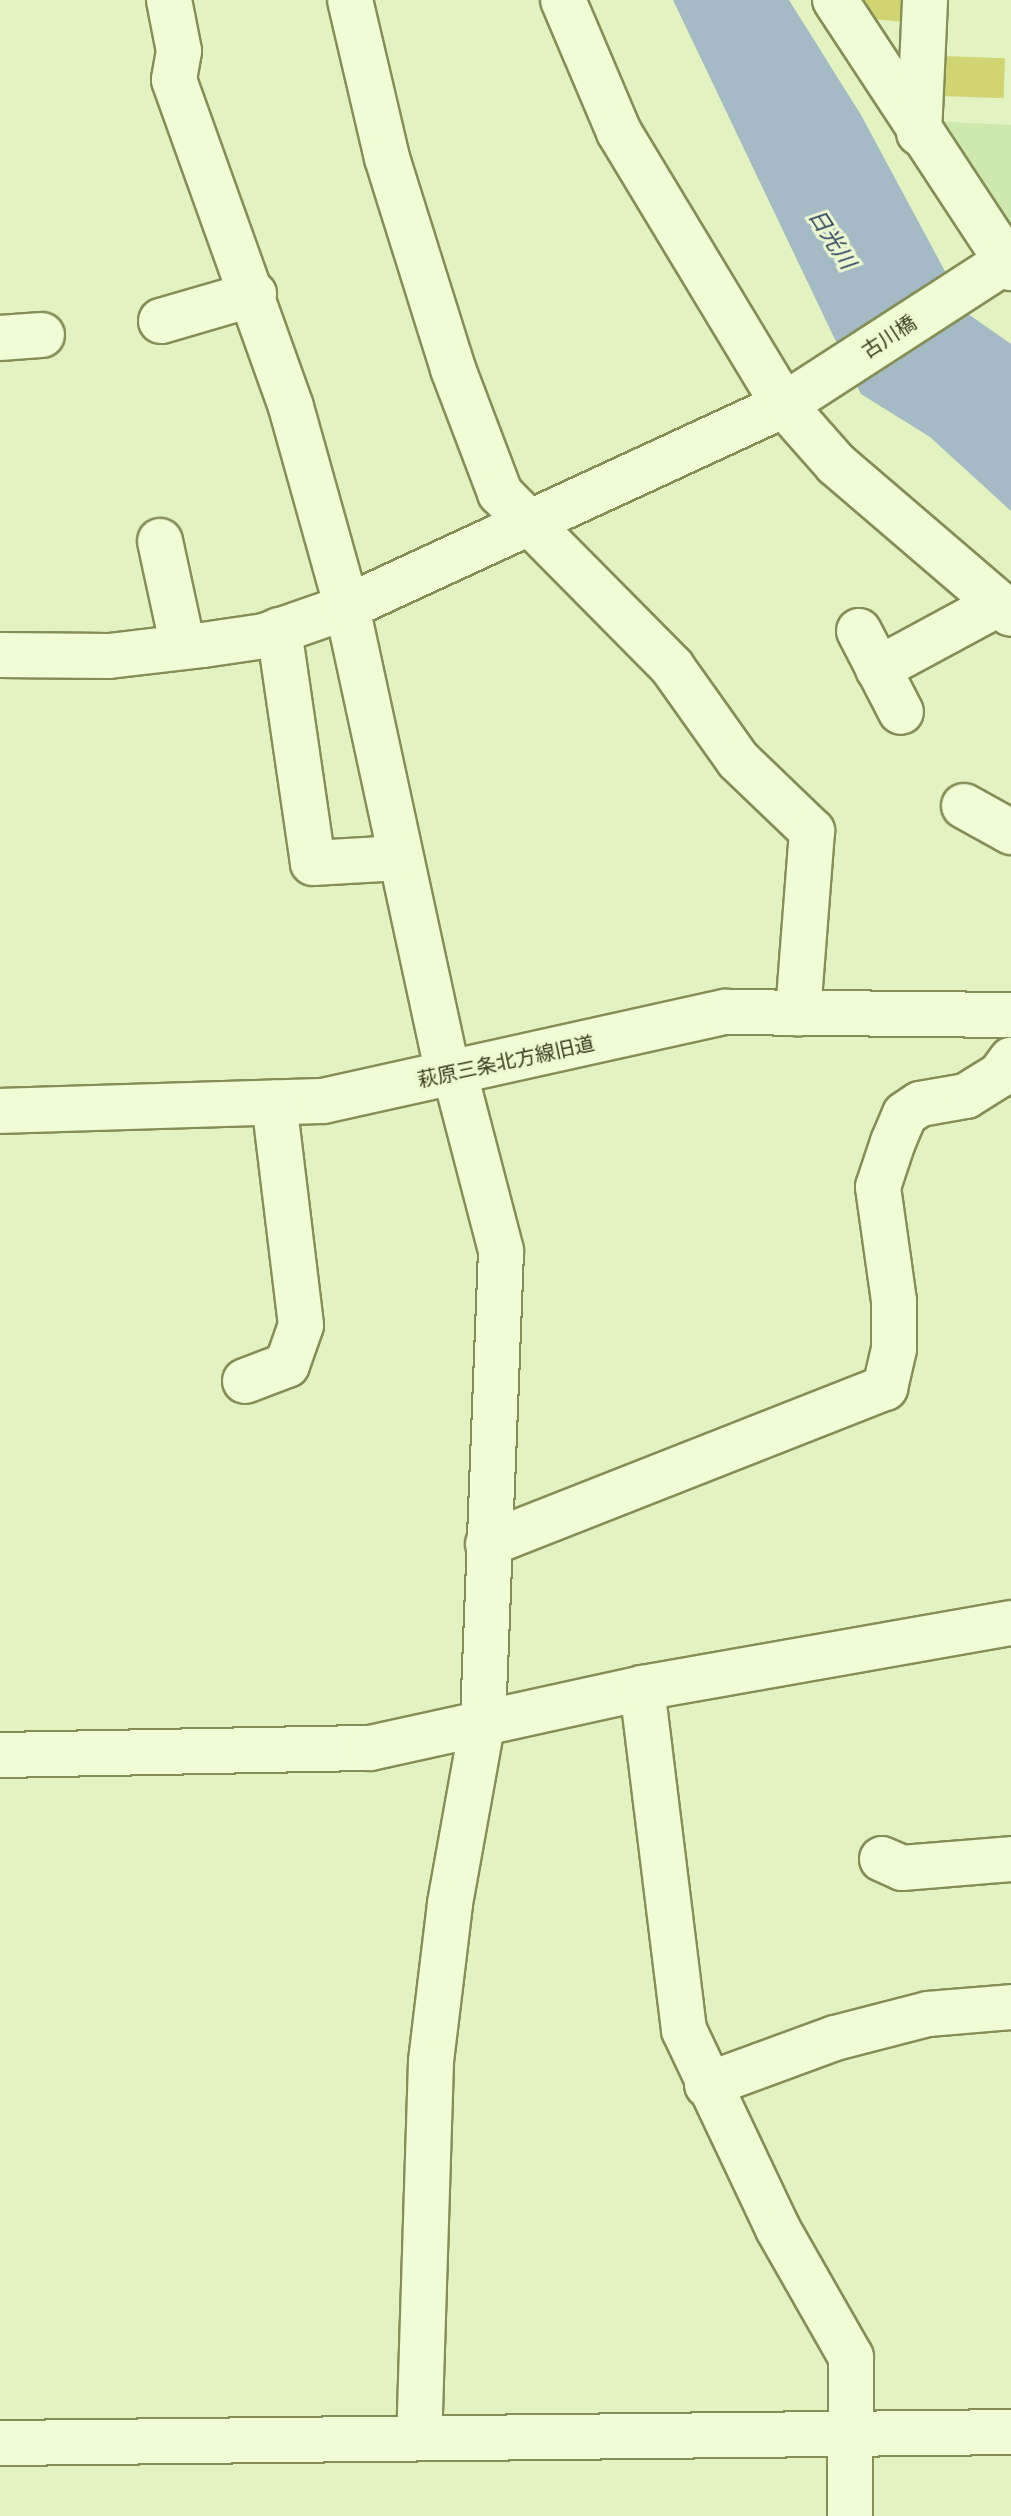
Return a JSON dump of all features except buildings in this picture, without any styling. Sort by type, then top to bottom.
[{"type":"street","points":[[169,0],[179,51],[174,80],[254,294],[347,607],[444,1055],[455,1074],[501,1251],[483,1720],[450,1904],[431,2062],[419,2436]]},
{"type":"street","points":[[350,0],[366,88],[453,369],[500,493],[525,525],[672,667],[738,760],[812,831],[798,1013]]},
{"type":"street","points":[[563,0],[626,144],[784,405],[836,464],[1004,609]]},
{"type":"street","points":[[835,0],[1005,264]]},
{"type":"street","points":[[919,133],[925,0]]},
{"type":"street","name":"古川橋","points":[[0,655],[109,656],[183,647],[279,630],[347,607],[784,405],[1005,264]]},
{"type":"street","points":[[161,321],[254,294]]},
{"type":"street","points":[[160,541],[183,647]]},
{"type":"street","points":[[901,712],[869,650],[1004,609]]},
{"type":"street","points":[[279,630],[313,863],[400,858]]},
{"type":"street","points":[[964,806],[1011,832]]},
{"type":"street","name":"萩原三条北方線旧道","points":[[0,1111],[323,1101],[726,1012],[1011,1015]]},
{"type":"street","points":[[488,1544],[885,1388],[894,1349],[894,1301],[878,1187],[893,1142],[905,1114],[920,1104],[966,1096],[1000,1075],[1011,1060]]},
{"type":"street","points":[[245,1381],[287,1365],[301,1325],[274,1103]]},
{"type":"street","points":[[0,1755],[370,1748],[483,1720],[642,1688],[1011,1623]]},
{"type":"street","points":[[642,1688],[684,2030],[707,2085],[851,2357],[850,2516]]},
{"type":"street","points":[[882,1859],[902,1868],[1011,1859]]},
{"type":"street","points":[[707,2085],[850,2034],[928,2014],[1011,2007]]},
{"type":"street","points":[[0,2443],[419,2436],[1011,2432]]},
{"type":"green space","points":[[928,121],[1011,125],[1011,232]]},
{"type":"water","name":"日光川","points":[[673,0],[789,0],[861,115],[968,314],[1011,344],[1011,511],[930,437],[861,394]]}]
